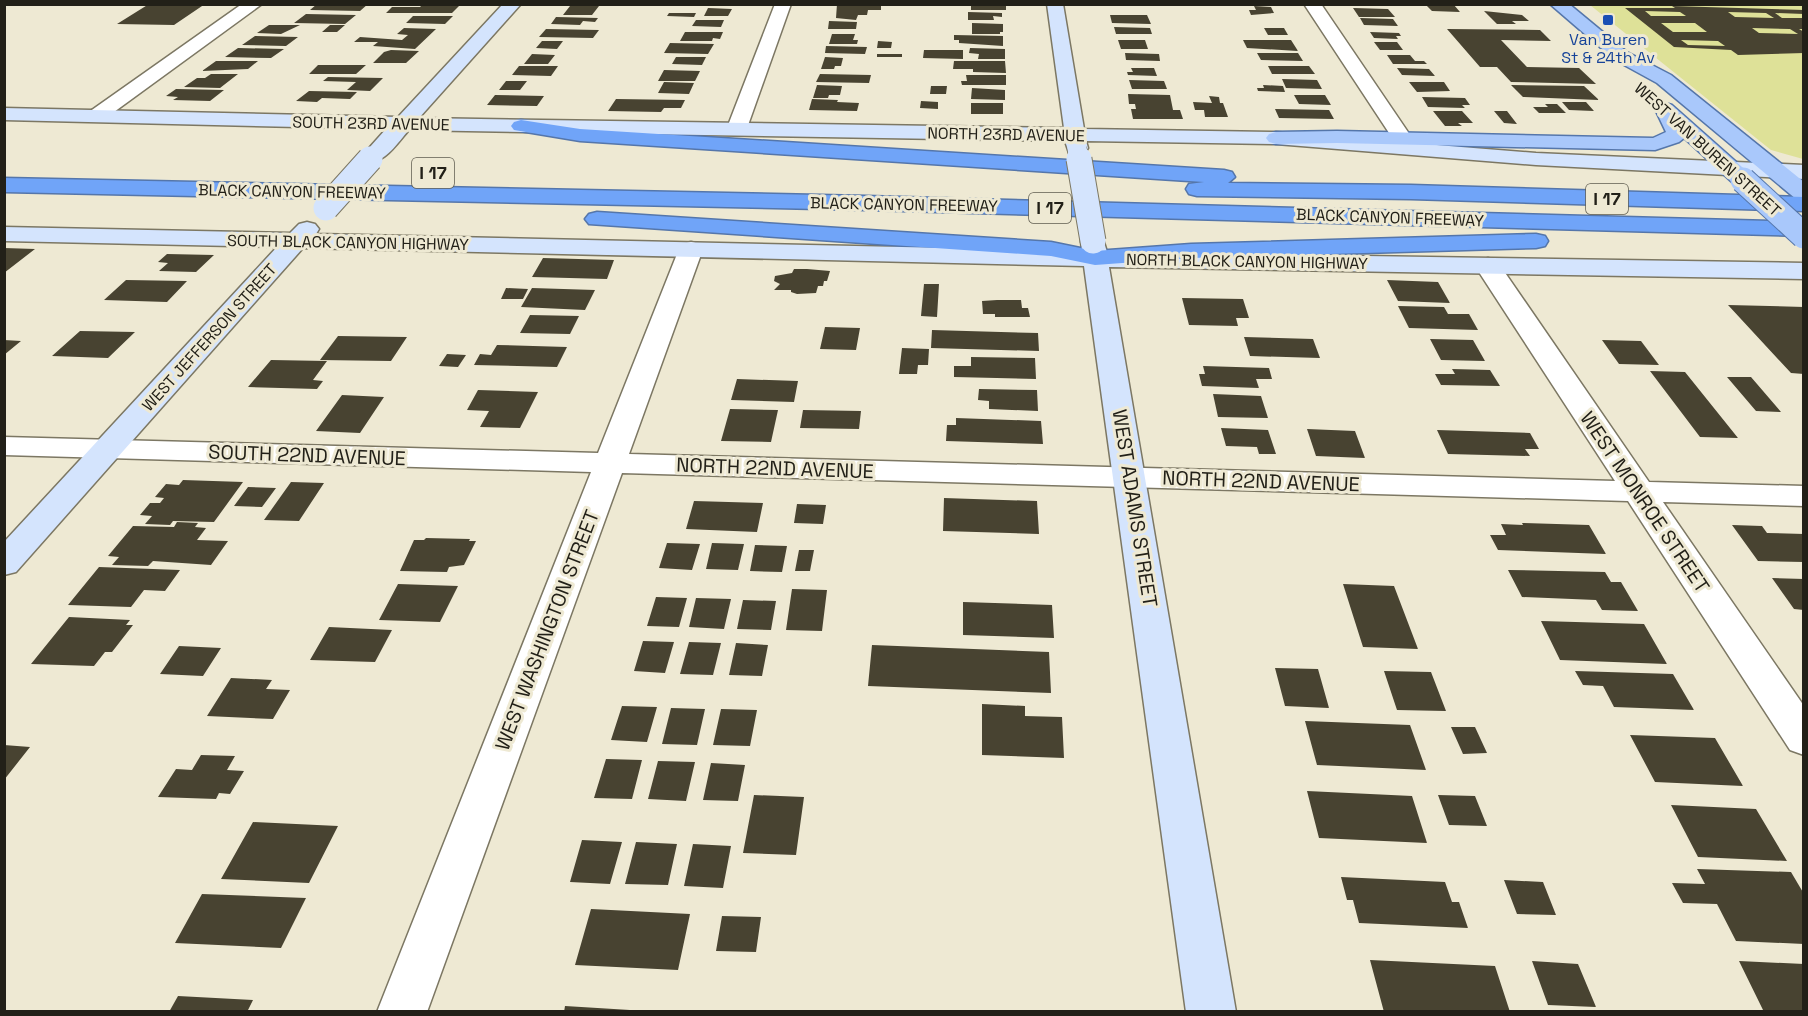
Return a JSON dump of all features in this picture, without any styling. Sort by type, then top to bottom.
[{"type":"highway","points":[[521,126],[580,135],[1411,192]]},
{"type":"highway","name":"BLACK CANYON FREEWAY","points":[[327,171],[387,172]]},
{"type":"highway","name":"BLACK CANYON FREEWAY","points":[[4,185],[1234,212],[1803,229]]},
{"type":"highway","name":"BLACK CANYON FREEWAY","points":[[1024,185],[1411,192],[1803,204]]},
{"type":"highway","points":[[297,191],[374,203],[1051,249],[1280,248],[1803,236]]},
{"type":"main road","name":"WEST JEFFERSON STREET","points":[[4,564],[513,4]]},
{"type":"main road","name":"WEST ADAMS STREET","points":[[1055,4],[1211,1011]]},
{"type":"main road","name":"WEST VAN BUREN STREET","points":[[1558,4],[1620,56],[1664,79],[1794,180]]},
{"type":"main road","name":"WEST VAN BUREN STREET","points":[[1620,56],[1631,78],[1803,236]]},
{"type":"main road","points":[[1276,138],[1402,138],[1655,144],[1672,138],[1677,133],[1656,100]]},
{"type":"main road","name":"SOUTH 23RD AVENUE","points":[[4,114],[402,124],[737,128]]},
{"type":"main road","name":"NORTH 23RD AVENUE","points":[[737,128],[1076,141],[1276,138]]},
{"type":"main road","points":[[1276,138],[1794,180]]},
{"type":"main road","name":"SOUTH BLACK CANYON HIGHWAY","points":[[4,234],[305,231],[691,249]]},
{"type":"main road","name":"NORTH BLACK CANYON HIGHWAY","points":[[691,249],[1094,250],[1488,266],[1803,272]]},
{"type":"street","points":[[96,116],[254,4]]},
{"type":"street","points":[[737,128],[783,4]]},
{"type":"street","points":[[1312,4],[1402,138]]},
{"type":"street","name":"WEST WASHINGTON STREET","points":[[402,1011],[691,249]]},
{"type":"street","name":"WEST MONROE STREET","points":[[1488,266],[1803,739]]},
{"type":"street","name":"SOUTH 22ND AVENUE","points":[[4,446],[610,463]]},
{"type":"street","name":"NORTH 22ND AVENUE","points":[[610,463],[1803,496]]},
{"type":"green space","points":[[1590,5],[1803,5],[1803,159],[1771,150]]},
{"type":"building","points":[[149,4],[205,4],[174,25],[117,24]]},
{"type":"building","points":[[317,4],[368,4],[360,11],[310,10]]},
{"type":"building","points":[[423,4],[460,5],[452,13],[386,13],[392,7],[420,7]]},
{"type":"building","points":[[837,4],[881,4],[881,10],[868,10],[867,15],[858,15],[856,20],[836,18]]},
{"type":"building","points":[[971,4],[1006,4],[1006,10],[971,10]]},
{"type":"building","points":[[1426,5],[1454,5],[1460,12],[1432,11]]},
{"type":"building","points":[[570,6],[599,6],[592,15],[563,15]]},
{"type":"building","points":[[1254,6],[1271,7],[1274,13],[1251,15],[1249,10],[1256,10]]},
{"type":"building","points":[[1672,6],[1804,10],[1804,14],[1775,13],[1782,18],[1804,18],[1804,29],[1799,29],[1804,32],[1804,53],[1738,55],[1731,50],[1674,47],[1625,8],[1675,8]],"holes":[[[1645,11],[1680,12],[1686,16],[1651,16]],[[1728,12],[1766,13],[1774,18],[1735,17]],[[1661,23],[1695,23],[1707,32],[1673,32]],[[1752,28],[1790,29],[1798,34],[1759,33]],[[1681,40],[1718,41],[1725,46],[1688,45]]]},
{"type":"building","points":[[708,8],[732,9],[728,16],[704,16]]},
{"type":"building","points":[[1353,8],[1388,9],[1395,17],[1359,17]]},
{"type":"building","points":[[1484,11],[1522,15],[1529,21],[1497,24]]},
{"type":"building","points":[[968,12],[1002,13],[1002,17],[993,16],[994,20],[968,20]]},
{"type":"building","points":[[669,13],[696,13],[694,17],[667,16]]},
{"type":"building","points":[[306,14],[356,15],[345,24],[294,23]]},
{"type":"building","points":[[1110,15],[1147,15],[1151,24],[1112,23]]},
{"type":"building","points":[[413,16],[453,16],[445,24],[406,23]]},
{"type":"building","points":[[556,17],[598,18],[595,22],[583,21],[580,25],[551,24]]},
{"type":"building","points":[[1360,18],[1393,19],[1398,26],[1364,25]]},
{"type":"building","points":[[696,20],[724,20],[721,27],[692,26]]},
{"type":"building","points":[[829,21],[857,22],[856,29],[828,29]]},
{"type":"building","points":[[972,23],[1003,24],[1003,32],[1000,34],[972,34]]},
{"type":"building","points":[[269,25],[300,25],[281,34],[257,33]]},
{"type":"building","points":[[330,25],[345,25],[337,32],[322,32]]},
{"type":"building","points":[[1114,27],[1150,28],[1152,34],[1116,34]]},
{"type":"building","points":[[404,28],[436,29],[415,49],[373,46],[378,42],[354,42],[360,37],[402,40],[408,35],[397,34]]},
{"type":"building","points":[[1264,28],[1284,28],[1288,35],[1268,35]]},
{"type":"building","points":[[546,29],[599,30],[593,38],[539,37]]},
{"type":"building","points":[[1447,29],[1540,30],[1551,41],[1501,40],[1527,67],[1579,68],[1596,84],[1511,82],[1497,67],[1480,67]]},
{"type":"building","points":[[685,32],[723,32],[720,39],[713,38],[712,41],[680,41]]},
{"type":"building","points":[[1370,32],[1399,33],[1401,36],[1396,36],[1398,39],[1374,38]]},
{"type":"building","points":[[832,34],[855,34],[853,40],[858,40],[857,44],[829,44]]},
{"type":"building","points":[[954,35],[1003,36],[1003,46],[959,43],[959,40],[954,40]]},
{"type":"building","points":[[255,36],[298,37],[286,46],[242,45]]},
{"type":"building","points":[[1118,40],[1145,40],[1148,49],[1121,49]]},
{"type":"building","points":[[1243,40],[1291,40],[1298,51],[1247,48]]},
{"type":"building","points":[[542,41],[563,41],[557,49],[536,48]]},
{"type":"building","points":[[878,41],[892,42],[891,48],[877,48]]},
{"type":"building","points":[[1374,42],[1397,42],[1403,50],[1380,50]]},
{"type":"building","points":[[670,43],[714,44],[708,54],[664,53]]},
{"type":"building","points":[[826,46],[867,47],[865,54],[825,53]]},
{"type":"building","points":[[238,48],[284,49],[271,58],[225,57]]},
{"type":"building","points":[[970,48],[1005,49],[1005,59],[978,59],[979,54],[969,53]]},
{"type":"building","points":[[924,50],[963,50],[963,59],[923,58]]},
{"type":"building","points":[[419,51],[406,63],[373,63],[384,52]]},
{"type":"building","points":[[1125,53],[1159,54],[1160,61],[1126,60]]},
{"type":"building","points":[[1257,53],[1298,53],[1303,61],[1261,60]]},
{"type":"building","points":[[532,54],[555,55],[548,64],[524,64]]},
{"type":"building","points":[[877,54],[902,54],[902,57],[877,57]]},
{"type":"building","points":[[1387,55],[1410,55],[1415,61],[1424,61],[1427,64],[1393,64]]},
{"type":"building","points":[[676,57],[706,57],[702,65],[672,64]]},
{"type":"building","points":[[825,57],[843,58],[841,66],[835,66],[834,69],[821,69]]},
{"type":"building","points":[[216,61],[258,61],[248,69],[202,71]]},
{"type":"building","points":[[954,61],[1005,61],[1006,73],[953,69]]},
{"type":"building","points":[[318,65],[366,65],[356,74],[309,74]]},
{"type":"building","points":[[519,66],[558,66],[551,76],[512,75]]},
{"type":"building","points":[[1268,66],[1309,66],[1315,74],[1272,74]]},
{"type":"building","points":[[1131,68],[1154,68],[1157,76],[1128,75],[1127,72],[1133,72]]},
{"type":"building","points":[[1397,68],[1429,69],[1435,76],[1402,75]]},
{"type":"building","points":[[664,70],[700,71],[695,81],[658,81]]},
{"type":"building","points":[[211,74],[238,74],[220,88],[184,87],[197,78],[205,78]]},
{"type":"building","points":[[820,74],[871,75],[869,83],[816,82]]},
{"type":"building","points":[[966,75],[1006,75],[1006,85],[962,85],[961,81],[967,81]]},
{"type":"building","points":[[328,77],[383,78],[370,91],[347,90],[356,82],[323,81]]},
{"type":"building","points":[[1282,79],[1317,80],[1322,89],[1286,88]]},
{"type":"building","points":[[1129,80],[1164,81],[1167,89],[1132,89]]},
{"type":"building","points":[[506,81],[527,81],[520,90],[499,90]]},
{"type":"building","points":[[664,82],[694,83],[689,94],[658,93]]},
{"type":"building","points":[[1409,82],[1444,82],[1450,91],[1417,92]]},
{"type":"building","points":[[817,85],[842,86],[840,95],[813,98]]},
{"type":"building","points":[[1263,85],[1283,86],[1285,92],[1258,91],[1257,88],[1264,88]]},
{"type":"building","points":[[1511,85],[1584,86],[1599,100],[1523,97]]},
{"type":"building","points":[[931,86],[947,86],[946,94],[930,94]]},
{"type":"building","points":[[972,88],[1005,90],[1005,100],[971,99]]},
{"type":"building","points":[[176,89],[224,90],[210,101],[173,100],[178,97],[166,96]]},
{"type":"building","points":[[309,91],[357,92],[350,99],[322,98],[317,102],[296,101]]},
{"type":"building","points":[[1128,94],[1170,95],[1173,110],[1180,110],[1183,119],[1133,119],[1131,109],[1136,109],[1135,104],[1129,104]]},
{"type":"building","points":[[495,95],[544,96],[537,106],[487,105]]},
{"type":"building","points":[[1294,95],[1325,95],[1331,105],[1299,104]]},
{"type":"building","points":[[1209,96],[1219,97],[1228,117],[1205,117],[1204,110],[1195,110],[1193,102],[1212,103]]},
{"type":"building","points":[[1422,97],[1465,98],[1470,105],[1462,105],[1465,108],[1428,107]]},
{"type":"building","points":[[616,99],[685,100],[681,108],[664,108],[661,112],[608,111]]},
{"type":"building","points":[[812,99],[859,103],[857,111],[809,110]]},
{"type":"building","points":[[921,101],[938,102],[938,109],[920,108]]},
{"type":"building","points":[[1562,102],[1586,102],[1594,111],[1569,110]]},
{"type":"building","points":[[971,103],[1003,103],[1003,114],[971,114]]},
{"type":"building","points":[[1545,104],[1557,104],[1566,113],[1539,113],[1533,107],[1548,107]]},
{"type":"building","points":[[1275,109],[1329,110],[1334,119],[1279,118]]},
{"type":"building","points":[[1433,111],[1462,111],[1473,123],[1458,123],[1462,126],[1445,126]]},
{"type":"building","points":[[1494,111],[1507,111],[1517,124],[1504,123]]},
{"type":"building","points":[[4,248],[35,249],[4,273]]},
{"type":"building","points":[[167,254],[214,255],[196,272],[159,271],[168,263],[158,262]]},
{"type":"building","points":[[543,258],[614,260],[607,279],[532,277]]},
{"type":"building","points":[[794,269],[830,271],[827,281],[824,281],[823,286],[818,286],[816,293],[797,294],[791,290],[774,290],[780,284],[774,281],[775,276],[792,273]]},
{"type":"building","points":[[126,280],[187,281],[167,302],[104,300]]},
{"type":"building","points":[[1387,280],[1438,282],[1450,303],[1398,301]]},
{"type":"building","points":[[924,284],[939,284],[937,317],[921,316]]},
{"type":"building","points":[[506,288],[528,289],[523,299],[501,299]]},
{"type":"building","points":[[532,288],[595,290],[585,310],[521,307]]},
{"type":"building","points":[[1182,298],[1243,299],[1249,318],[1236,318],[1238,326],[1189,325]]},
{"type":"building","points":[[1021,300],[1022,308],[1028,308],[1030,317],[995,317],[995,314],[983,314],[982,301]]},
{"type":"building","points":[[1728,305],[1804,307],[1804,374],[1791,373]]},
{"type":"building","points":[[1398,306],[1444,307],[1448,314],[1469,314],[1478,330],[1409,328]]},
{"type":"building","points":[[530,315],[579,316],[570,334],[520,333]]},
{"type":"building","points":[[825,327],[860,328],[856,350],[820,349]]},
{"type":"building","points":[[932,330],[1038,333],[1039,351],[931,348]]},
{"type":"building","points":[[80,331],[135,332],[108,358],[52,356]]},
{"type":"building","points":[[338,336],[407,337],[391,361],[320,360]]},
{"type":"building","points":[[1244,337],[1313,339],[1320,358],[1250,356]]},
{"type":"building","points":[[1430,339],[1473,340],[1485,361],[1441,360]]},
{"type":"building","points":[[4,340],[21,341],[4,355]]},
{"type":"building","points":[[1602,340],[1641,341],[1659,365],[1619,364]]},
{"type":"building","points":[[497,345],[567,347],[557,367],[474,365],[480,354],[491,355]]},
{"type":"building","points":[[902,348],[929,349],[928,365],[918,365],[917,374],[899,374]]},
{"type":"building","points":[[447,354],[466,355],[458,367],[439,366]]},
{"type":"building","points":[[971,357],[1035,358],[1036,379],[954,377],[954,366],[971,366]]},
{"type":"building","points":[[271,360],[327,361],[313,380],[323,381],[317,389],[248,387]]},
{"type":"building","points":[[1203,366],[1269,368],[1272,379],[1256,379],[1259,388],[1202,386],[1199,374],[1205,374]]},
{"type":"building","points":[[1452,369],[1490,370],[1500,386],[1441,385],[1435,374],[1455,374]]},
{"type":"building","points":[[1650,371],[1685,372],[1738,438],[1700,437]]},
{"type":"building","points":[[1727,377],[1751,377],[1781,412],[1756,411]]},
{"type":"building","points":[[737,379],[798,381],[794,402],[731,400]]},
{"type":"building","points":[[979,389],[1037,390],[1038,411],[989,409],[989,401],[978,400]]},
{"type":"building","points":[[478,390],[538,392],[520,428],[480,427],[489,411],[467,410]]},
{"type":"building","points":[[1213,394],[1261,396],[1268,418],[1218,417]]},
{"type":"building","points":[[342,395],[384,397],[360,433],[316,431]]},
{"type":"building","points":[[730,409],[778,410],[771,442],[721,441]]},
{"type":"building","points":[[803,410],[861,411],[859,429],[800,428]]},
{"type":"building","points":[[956,418],[1041,421],[1043,444],[946,441],[947,425],[956,425]]},
{"type":"building","points":[[1221,428],[1268,430],[1276,454],[1259,454],[1257,447],[1226,446]]},
{"type":"building","points":[[1307,429],[1355,431],[1365,458],[1316,456]]},
{"type":"building","points":[[1437,430],[1530,433],[1539,449],[1525,449],[1530,456],[1448,454]]},
{"type":"building","points":[[183,480],[243,482],[214,522],[173,521],[170,525],[145,524],[152,516],[140,515],[150,503],[160,503],[164,498],[155,497],[166,484],[179,485]]},
{"type":"building","points":[[291,482],[324,483],[299,521],[264,520]]},
{"type":"building","points":[[248,487],[276,488],[262,507],[234,506]]},
{"type":"building","points":[[944,498],[1037,501],[1039,534],[943,531]]},
{"type":"building","points":[[694,501],[763,503],[757,532],[686,529]]},
{"type":"building","points":[[797,504],[826,505],[823,524],[794,523]]},
{"type":"building","points":[[177,522],[198,523],[195,527],[206,528],[197,540],[228,541],[211,565],[153,561],[148,566],[112,565],[119,557],[108,556],[133,526],[174,527]]},
{"type":"building","points":[[1522,523],[1589,525],[1606,554],[1498,550],[1490,535],[1506,535],[1501,524],[1523,525]]},
{"type":"building","points":[[1732,525],[1762,526],[1767,533],[1804,534],[1804,562],[1758,561]]},
{"type":"building","points":[[426,538],[476,541],[464,565],[449,567],[447,572],[400,571],[414,540]]},
{"type":"building","points":[[667,543],[700,544],[692,570],[659,568]]},
{"type":"building","points":[[712,543],[744,544],[738,570],[706,569]]},
{"type":"building","points":[[755,545],[787,546],[782,572],[750,571]]},
{"type":"building","points":[[799,550],[814,550],[810,571],[795,571]]},
{"type":"building","points":[[99,567],[180,570],[165,591],[144,590],[131,607],[68,605]]},
{"type":"building","points":[[1508,570],[1605,572],[1611,582],[1621,582],[1638,611],[1602,610],[1596,600],[1522,597]]},
{"type":"building","points":[[1772,578],[1804,579],[1804,610],[1794,609]]},
{"type":"building","points":[[398,584],[458,586],[440,622],[379,620]]},
{"type":"building","points":[[1343,584],[1394,586],[1418,649],[1363,647]]},
{"type":"building","points":[[792,589],[827,590],[822,631],[786,630]]},
{"type":"building","points":[[656,597],[687,598],[679,627],[647,626]]},
{"type":"building","points":[[696,598],[731,599],[724,629],[689,627]]},
{"type":"building","points":[[743,600],[776,601],[771,630],[737,629]]},
{"type":"building","points":[[963,602],[1052,605],[1054,638],[963,635]]},
{"type":"building","points":[[69,617],[130,620],[126,625],[133,625],[112,652],[105,652],[94,666],[31,664]]},
{"type":"building","points":[[1541,621],[1644,624],[1667,664],[1560,660]]},
{"type":"building","points":[[329,627],[392,630],[375,662],[310,660]]},
{"type":"building","points":[[643,641],[674,642],[665,673],[634,671]]},
{"type":"building","points":[[689,642],[721,643],[713,675],[680,674]]},
{"type":"building","points":[[736,643],[768,645],[762,676],[729,675]]},
{"type":"building","points":[[872,645],[1049,652],[1051,693],[868,686]]},
{"type":"building","points":[[179,646],[221,648],[203,676],[160,674]]},
{"type":"building","points":[[1275,668],[1318,669],[1329,708],[1285,706]]},
{"type":"building","points":[[1384,671],[1431,672],[1446,711],[1397,710]]},
{"type":"building","points":[[1575,671],[1673,674],[1694,710],[1614,707],[1603,686],[1583,685]]},
{"type":"building","points":[[231,678],[272,680],[266,689],[290,690],[273,719],[207,716]]},
{"type":"building","points":[[982,704],[1025,706],[1025,716],[1062,717],[1064,758],[982,755]]},
{"type":"building","points":[[622,706],[657,707],[647,742],[611,740]]},
{"type":"building","points":[[671,708],[705,709],[697,745],[662,744]]},
{"type":"building","points":[[721,709],[757,710],[750,746],[713,745]]},
{"type":"building","points":[[1305,721],[1410,725],[1426,770],[1317,765]]},
{"type":"building","points":[[1451,727],[1475,727],[1487,753],[1463,754]]},
{"type":"building","points":[[1630,735],[1715,738],[1743,786],[1655,782]]},
{"type":"building","points":[[4,745],[30,747],[4,780]]},
{"type":"building","points":[[201,755],[235,756],[227,770],[244,771],[230,794],[219,793],[216,799],[158,797],[176,769],[192,770]]},
{"type":"building","points":[[606,759],[642,760],[632,799],[594,798]]},
{"type":"building","points":[[658,761],[695,762],[686,801],[648,799]]},
{"type":"building","points":[[711,763],[745,765],[738,801],[703,800]]},
{"type":"building","points":[[1307,791],[1412,796],[1427,843],[1319,838]]},
{"type":"building","points":[[754,795],[804,797],[796,855],[743,853]]},
{"type":"building","points":[[1438,795],[1475,796],[1487,826],[1449,825]]},
{"type":"building","points":[[1671,805],[1756,809],[1787,861],[1698,857]]},
{"type":"building","points":[[253,822],[338,826],[309,883],[221,879]]},
{"type":"building","points":[[582,840],[622,842],[610,884],[570,882]]},
{"type":"building","points":[[636,842],[677,844],[668,885],[625,884]]},
{"type":"building","points":[[693,844],[731,846],[723,888],[684,886]]},
{"type":"building","points":[[1697,869],[1791,872],[1804,894],[1804,944],[1736,941],[1717,904],[1683,903],[1672,883],[1705,884]]},
{"type":"building","points":[[1341,877],[1445,882],[1452,902],[1459,902],[1468,928],[1359,923],[1353,900],[1347,900]]},
{"type":"building","points":[[1504,880],[1543,882],[1556,915],[1517,914]]},
{"type":"building","points":[[202,894],[306,898],[281,948],[175,943]]},
{"type":"building","points":[[591,909],[690,914],[678,970],[575,965]]},
{"type":"building","points":[[722,916],[761,917],[756,952],[716,951]]},
{"type":"building","points":[[1370,960],[1495,966],[1510,1012],[1384,1012]]},
{"type":"building","points":[[1532,961],[1578,964],[1596,1007],[1548,1005]]},
{"type":"building","points":[[1739,961],[1804,964],[1804,1012],[1764,1012]]},
{"type":"building","points":[[178,996],[253,1000],[247,1012],[169,1012]]},
{"type":"building","points":[[565,1006],[630,1010],[630,1012],[564,1012]]},
{"type":"place","name":"Van Buren St & 24th Av","points":[[1608,20]]}]
